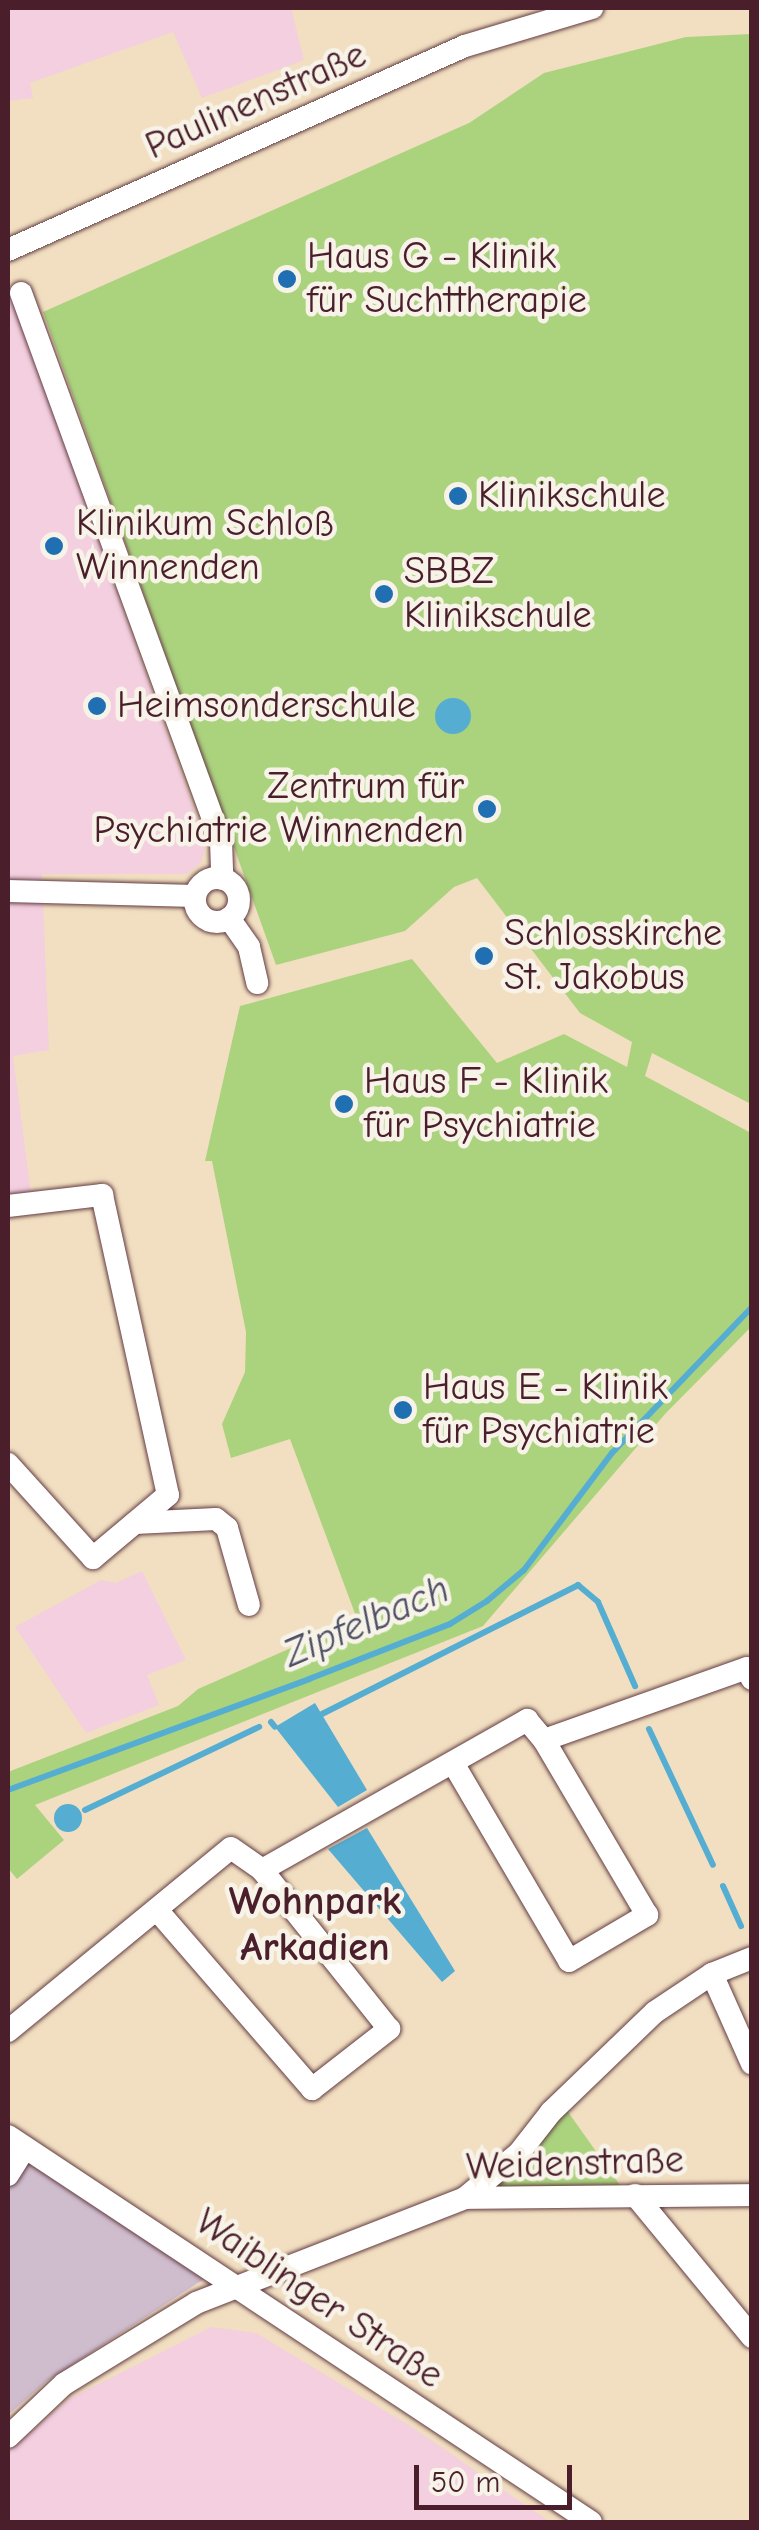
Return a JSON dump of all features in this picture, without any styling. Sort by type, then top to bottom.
[{"type":"street","name":"Paulinenstraße","points":[[8,250],[534,15],[592,8]]},
{"type":"street","points":[[21,294],[221,841],[222,879],[239,900],[229,918]]},
{"type":"street","points":[[195,896],[208,880],[222,879]]},
{"type":"street","points":[[8,890],[195,896]]},
{"type":"street","points":[[195,896],[202,916],[229,918],[250,947],[258,983]]},
{"type":"street","points":[[8,1206],[102,1195],[168,1495],[93,1558],[8,1464]]},
{"type":"street","points":[[135,1523],[216,1519],[227,1528],[249,1605]]},
{"type":"street","points":[[544,1740],[747,1668],[752,1679]]},
{"type":"street","points":[[262,1870],[527,1720],[544,1740],[647,1915],[569,1961],[452,1763]]},
{"type":"street","points":[[8,2030],[231,1848],[262,1870],[389,2030],[312,2089],[303,2086],[157,1910]]},
{"type":"street","points":[[464,2198],[519,2153],[551,2112],[654,2012],[712,1974],[752,1958]]},
{"type":"street","points":[[712,1974],[752,2064]]},
{"type":"street","points":[[8,2175],[16,2142]]},
{"type":"street","name":"Waiblinger Straße","points":[[16,2142],[590,2522]]},
{"type":"street","points":[[634,2195],[752,2337]]},
{"type":"street","name":"Weidenstraße","points":[[8,2438],[73,2378],[235,2284],[464,2198],[752,2195]]},
{"type":"shaded area","points":[[8,8],[291,8],[304,60],[202,98],[173,32],[30,83],[33,98],[8,101]]},
{"type":"shaded area","name":"Klinikum Schloß Winnenden","points":[[8,284],[206,844],[201,863],[186,874],[42,874],[49,1050],[13,1056],[32,1201],[8,1203]]},
{"type":"shaded area","points":[[142,1571],[186,1660],[147,1675],[159,1705],[86,1733],[15,1627],[101,1580],[116,1583]]},
{"type":"shaded area","points":[[8,2150],[204,2279],[47,2381],[8,2415]]},
{"type":"shaded area","points":[[211,2327],[256,2333],[412,2427],[550,2522],[8,2522],[8,2452],[69,2399]]},
{"type":"green space","name":"Zentrum für Psychiatrie Winnenden","points":[[751,34],[751,1104],[652,1053],[645,1076],[751,1133],[751,1327],[665,1414],[483,1626],[35,1805],[64,1840],[17,1879],[8,1868],[8,1772],[178,1706],[198,1689],[357,1619],[290,1439],[231,1458],[222,1424],[245,1372],[246,1332],[212,1161],[205,1161],[240,1006],[412,959],[497,1063],[564,1034],[627,1067],[632,1042],[580,1013],[477,878],[454,887],[405,931],[276,965],[43,312],[469,123],[544,73],[686,37]]},
{"type":"green space","points":[[561,2102],[627,2195],[465,2198]]},
{"type":"water","points":[[453,698],[466,703],[471,716],[466,729],[453,734],[440,729],[435,716],[440,703]]},
{"type":"water","points":[[315,1703],[367,1790],[338,1807],[275,1727]]},
{"type":"water","points":[[68,1804],[78,1808],[82,1818],[78,1828],[68,1832],[58,1828],[54,1818],[58,1808]]},
{"type":"water","points":[[367,1828],[455,1971],[442,1982],[328,1849]]},
{"type":"waterway","name":"Zipfelbach","points":[[8,1790],[450,1624],[487,1601],[524,1570],[612,1453],[752,1307]]},
{"type":"waterway","points":[[322,1714],[578,1585],[598,1602],[635,1686]]},
{"type":"waterway","points":[[271,1722],[275,1727]]},
{"type":"waterway","points":[[85,1810],[259,1727]]},
{"type":"waterway","points":[[649,1729],[713,1865]]},
{"type":"waterway","points":[[723,1886],[741,1926]]},
{"type":"place","name":"Haus G - Klinik für Suchttherapie","points":[[287,279]]},
{"type":"place","name":"Klinikschule","points":[[458,496]]},
{"type":"place","name":"Klinikum Schloß Winnenden","points":[[54,546]]},
{"type":"place","name":"SBBZ Klinikschule","points":[[384,594]]},
{"type":"place","name":"Heimsonderschule","points":[[97,706]]},
{"type":"place","name":"Zentrum für Psychiatrie Winnenden","points":[[487,809]]},
{"type":"place","name":"Schlosskirche St. Jakobus","points":[[484,956]]},
{"type":"place","name":"Haus F - Klinik für Psychiatrie","points":[[344,1104]]},
{"type":"place","name":"Haus E - Klinik für Psychiatrie","points":[[403,1410]]},
{"type":"district","name":"Wohnpark Arkadien","points":[[315,1924]]}]
